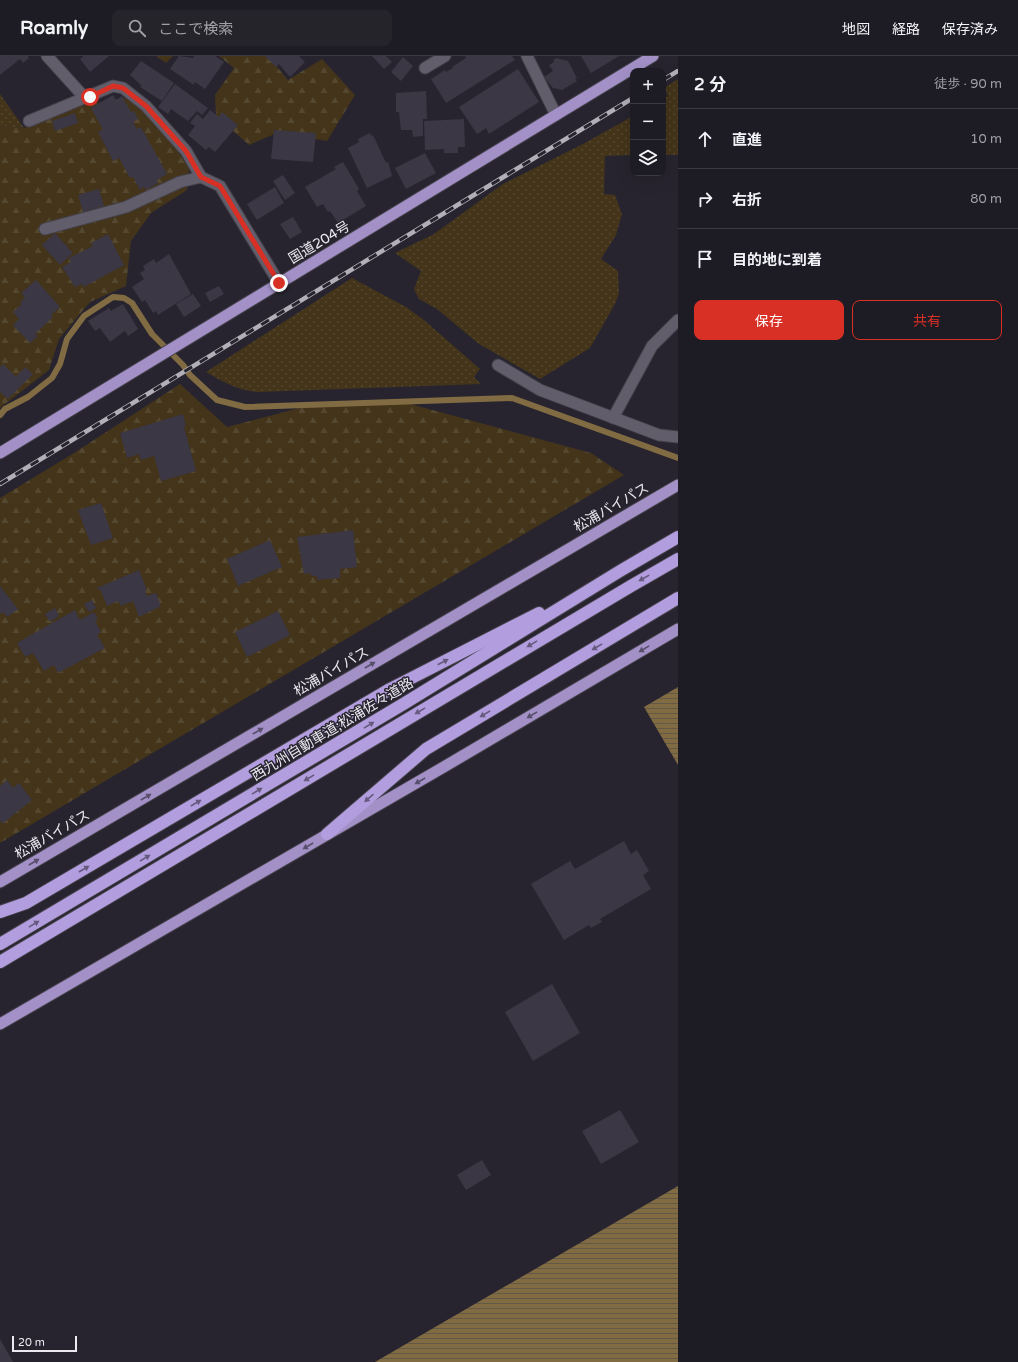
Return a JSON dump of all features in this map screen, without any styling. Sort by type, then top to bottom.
[{"type":"highway","name":"国道204号","points":[[0,453],[653,56]]},
{"type":"highway","name":"松浦バイパス","points":[[0,882],[678,485]]},
{"type":"highway","name":"西九州自動車道;松浦佐々道路","points":[[0,944],[398,707],[678,537]]},
{"type":"highway","points":[[0,962],[678,559]]},
{"type":"highway","points":[[0,912],[26,903],[390,689],[620,571]]},
{"type":"highway","points":[[327,834],[426,749],[678,598]]},
{"type":"highway","points":[[0,1024],[678,629]]},
{"type":"street","points":[[47,56],[85,98]]},
{"type":"street","points":[[425,68],[445,56]]},
{"type":"street","points":[[527,56],[556,115]]},
{"type":"street","points":[[29,121],[113,86],[123,88],[146,106],[186,151],[201,177],[220,186],[279,283]]},
{"type":"street","points":[[44,229],[126,207],[180,182],[201,177]]},
{"type":"street","points":[[613,418],[652,346],[678,320]]},
{"type":"street","points":[[498,365],[540,390],[659,435],[678,437]]},
{"type":"green space","points":[[156,56],[173,56],[166,63]]},
{"type":"green space","points":[[219,56],[268,56],[288,80],[322,59],[355,95],[327,141],[277,133],[249,145],[216,116],[215,95],[234,68]]},
{"type":"green space","points":[[678,79],[678,155],[666,155],[666,97],[668,96],[666,87]]},
{"type":"green space","points":[[0,94],[24,128],[0,126]]},
{"type":"green space","points":[[130,97],[171,141],[189,168],[187,190],[151,213],[131,241],[126,286],[90,302],[59,339],[49,370],[0,408],[0,126],[24,128],[80,106]]},
{"type":"green space","points":[[630,118],[630,155],[605,156],[604,194],[615,195],[622,214],[616,235],[601,259],[618,271],[619,293],[615,304],[590,348],[540,379],[479,344],[437,309],[419,299],[414,289],[421,271],[395,253],[434,234],[503,184],[583,144]]},
{"type":"green space","points":[[352,278],[406,307],[424,320],[480,369],[474,377],[481,384],[257,392],[224,382],[206,372]]},
{"type":"green space","points":[[180,384],[227,427],[307,406],[399,401],[591,453],[624,475],[0,843],[0,498],[74,453]]},
{"type":"shaded area","points":[[678,687],[678,765],[644,707]]},
{"type":"shaded area","points":[[678,1186],[678,1362],[375,1362]]},
{"type":"building","points":[[0,56],[28,56],[29,58],[23,63],[20,59],[0,75]]},
{"type":"building","points":[[82,56],[109,56],[90,72],[80,59],[83,57]]},
{"type":"building","points":[[179,56],[193,58],[194,56],[215,56],[224,62],[205,89],[195,82],[194,85],[170,69]]},
{"type":"building","points":[[265,56],[299,56],[305,62],[290,77],[279,64],[276,67]]},
{"type":"building","points":[[372,56],[386,56],[392,62],[384,69]]},
{"type":"building","points":[[465,56],[512,56],[515,60],[446,103],[431,79],[445,70],[446,72],[453,68],[452,67],[466,58]]},
{"type":"building","points":[[581,56],[619,56],[591,73]]},
{"type":"building","points":[[403,57],[413,66],[401,81],[391,72]]},
{"type":"building","points":[[556,58],[568,61],[577,78],[575,79],[577,81],[562,90],[553,88],[544,77],[553,71],[549,65],[554,62],[553,60]]},
{"type":"building","points":[[141,61],[174,83],[162,101],[140,87],[142,86],[130,75]]},
{"type":"building","points":[[518,69],[539,102],[489,134],[486,128],[477,134],[459,107]]},
{"type":"building","points":[[175,84],[208,108],[202,115],[197,111],[188,121],[171,109],[168,114],[158,107]]},
{"type":"building","points":[[426,91],[427,119],[423,119],[423,136],[413,137],[412,130],[401,130],[399,112],[396,112],[396,93]]},
{"type":"building","points":[[113,95],[116,100],[122,96],[131,112],[134,111],[138,119],[133,122],[137,129],[141,127],[167,174],[157,180],[158,183],[146,190],[144,187],[140,190],[133,177],[130,178],[119,158],[113,161],[98,132],[103,130],[91,108]]},
{"type":"building","points":[[210,110],[219,117],[222,112],[238,125],[215,152],[209,147],[206,150],[188,135],[195,126],[190,123],[197,114],[203,119]]},
{"type":"building","points":[[75,113],[78,123],[55,131],[52,121]]},
{"type":"building","points":[[464,119],[465,147],[458,147],[458,153],[444,153],[444,149],[425,150],[424,121]]},
{"type":"building","points":[[274,130],[316,133],[313,162],[271,159]]},
{"type":"building","points":[[370,133],[371,136],[373,135],[386,163],[388,162],[392,176],[367,188],[348,148],[359,142],[358,139]]},
{"type":"building","points":[[425,153],[436,173],[406,189],[395,168]]},
{"type":"building","points":[[343,162],[359,189],[357,191],[366,206],[338,223],[323,204],[317,207],[305,187],[336,169],[334,167]]},
{"type":"building","points":[[283,175],[295,193],[285,200],[273,181]]},
{"type":"building","points":[[275,187],[284,203],[257,220],[247,204]]},
{"type":"building","points":[[99,189],[104,206],[83,212],[78,195]]},
{"type":"building","points":[[293,217],[302,232],[290,239],[280,224]]},
{"type":"building","points":[[55,233],[73,253],[60,265],[42,245]]},
{"type":"building","points":[[108,234],[124,265],[84,287],[82,284],[75,287],[62,267],[71,262],[69,258],[93,246],[91,243]]},
{"type":"building","points":[[169,254],[191,294],[158,315],[156,311],[153,313],[145,300],[142,302],[132,287],[144,279],[140,273],[145,270],[143,266],[154,259],[156,263]]},
{"type":"building","points":[[36,280],[60,307],[51,315],[53,317],[35,334],[38,336],[30,343],[13,325],[19,319],[13,312],[22,304],[20,303],[25,297],[21,293]]},
{"type":"building","points":[[219,286],[224,294],[210,302],[205,293]]},
{"type":"building","points":[[193,294],[201,306],[184,317],[176,304]]},
{"type":"building","points":[[123,304],[138,329],[128,336],[125,331],[110,342],[100,328],[95,331],[88,321],[109,308],[111,311]]},
{"type":"building","points":[[3,364],[16,377],[25,367],[33,374],[8,399],[0,392],[0,367]]},
{"type":"building","points":[[183,414],[186,426],[184,427],[196,471],[161,481],[154,456],[141,460],[139,454],[127,458],[120,433]]},
{"type":"building","points":[[101,503],[113,538],[91,545],[78,510]]},
{"type":"building","points":[[353,530],[357,567],[340,569],[340,578],[317,580],[317,576],[311,576],[311,573],[304,574],[297,537]]},
{"type":"building","points":[[270,540],[282,567],[238,586],[227,559]]},
{"type":"building","points":[[139,570],[147,590],[145,590],[147,596],[156,593],[161,606],[139,617],[133,601],[121,606],[118,601],[107,606],[100,589],[98,590],[97,588]]},
{"type":"building","points":[[0,586],[18,609],[7,617],[3,612],[0,614]]},
{"type":"building","points":[[92,600],[96,608],[89,612],[84,604]]},
{"type":"building","points":[[55,608],[59,616],[50,622],[45,614]]},
{"type":"building","points":[[75,610],[80,620],[94,612],[98,619],[95,621],[101,632],[97,635],[105,648],[58,673],[54,665],[44,671],[33,653],[25,657],[17,643]]},
{"type":"building","points":[[278,611],[290,635],[247,657],[235,632]]},
{"type":"building","points":[[7,780],[13,788],[19,783],[32,800],[2,824],[0,820],[0,786]]},
{"type":"building","points":[[624,841],[631,854],[637,850],[649,871],[643,875],[651,889],[600,919],[602,922],[591,928],[589,925],[564,940],[531,884],[570,861],[575,869]]},
{"type":"building","points":[[552,984],[580,1033],[533,1061],[505,1012]]},
{"type":"building","points":[[620,1110],[639,1142],[601,1164],[582,1131]]},
{"type":"building","points":[[482,1160],[491,1175],[466,1190],[457,1175]]},
{"type":"building","points":[[0,1339],[13,1362],[0,1362]]},
{"type":"waterway","points":[[0,415],[5,409],[28,397],[52,378],[60,364],[67,339],[84,316],[113,297],[124,298],[132,303],[152,334],[183,365],[190,375],[217,400],[245,407],[512,398],[678,458]]},
{"type":"railway","points":[[666,78],[678,71]]},
{"type":"railway","points":[[0,484],[630,100]]},
{"type":"route","points":[[90,97],[113,86],[123,88],[146,106],[186,151],[201,177],[220,186],[279,283]]}]
